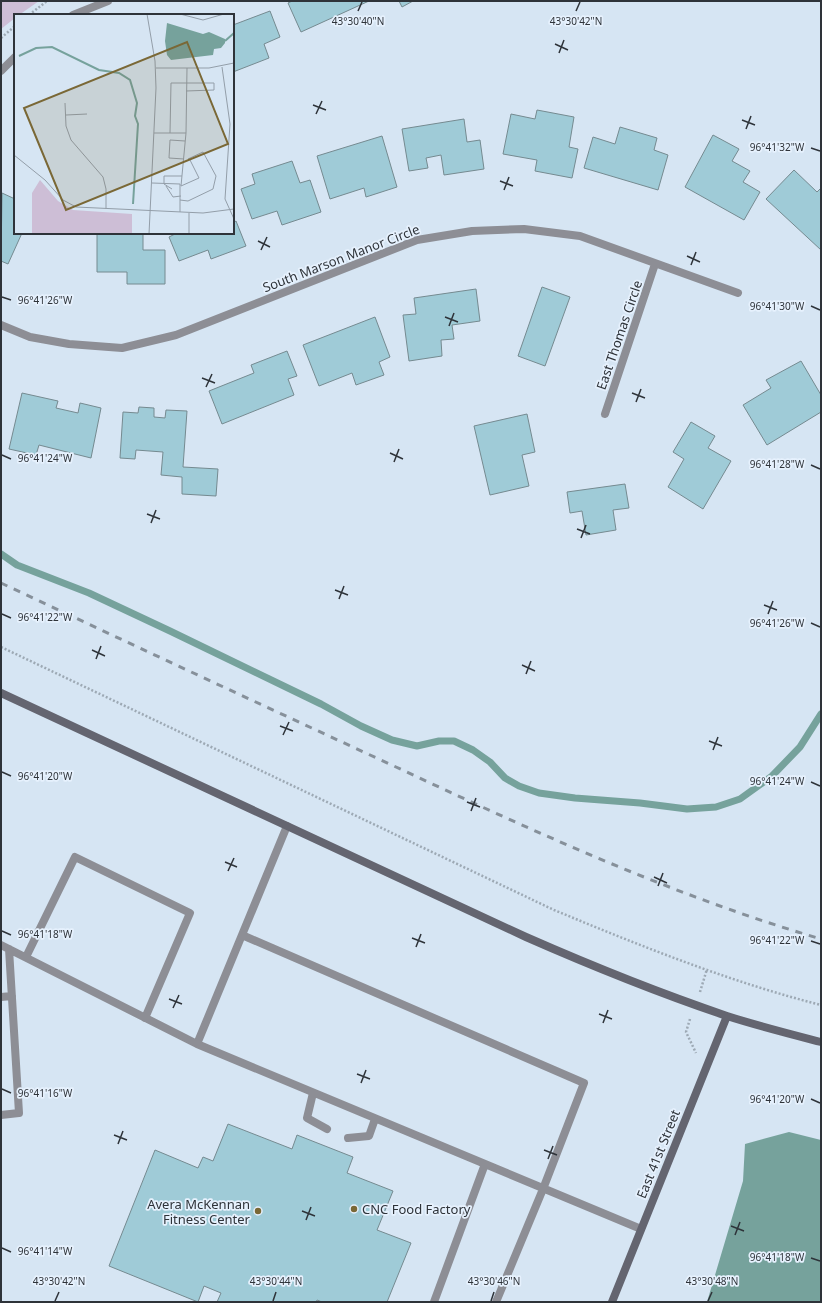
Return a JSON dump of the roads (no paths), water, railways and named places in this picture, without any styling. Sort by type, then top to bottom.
[{"type":"main road","points":[[1,693],[526,937],[587,963],[647,987],[727,1016],[821,1042]]},
{"type":"main road","name":"East 41st Street","points":[[612,1302],[727,1016]]},
{"type":"street","points":[[76,14],[108,1]]},
{"type":"street","points":[[1,71],[14,58]]},
{"type":"street","name":"South Marson Manor Circle","points":[[1,325],[30,337],[69,344],[122,348],[176,335],[417,240],[472,231],[524,229],[580,236],[738,293]]},
{"type":"street","name":"East Thomas Circle","points":[[605,414],[655,264]]},
{"type":"street","points":[[197,1044],[287,826]]},
{"type":"street","points":[[26,958],[75,857],[190,913],[145,1018]]},
{"type":"street","points":[[242,935],[584,1083],[543,1189],[496,1302]]},
{"type":"street","points":[[1,945],[197,1044],[641,1230]]},
{"type":"street","points":[[1,1115],[19,1113],[9,949]]},
{"type":"street","points":[[1,997],[12,996]]},
{"type":"street","points":[[313,1093],[307,1118],[327,1129]]},
{"type":"street","points":[[348,1138],[369,1136],[375,1118]]},
{"type":"street","points":[[434,1302],[485,1164]]},
{"type":"waterway","points":[[1,554],[17,565],[89,593],[170,631],[392,740],[417,746],[439,741],[454,741],[473,750],[490,762],[505,778],[519,786],[539,793],[687,809],[716,807],[740,799],[772,776],[800,747],[821,714]]},
{"type":"railway","points":[[1,583],[553,839],[659,883],[712,903],[821,939]]},
{"type":"place","name":"CNC Food Factory","points":[[354,1209]]},
{"type":"place","name":"Avera McKennan Fitness Center","points":[[258,1211]]}]
